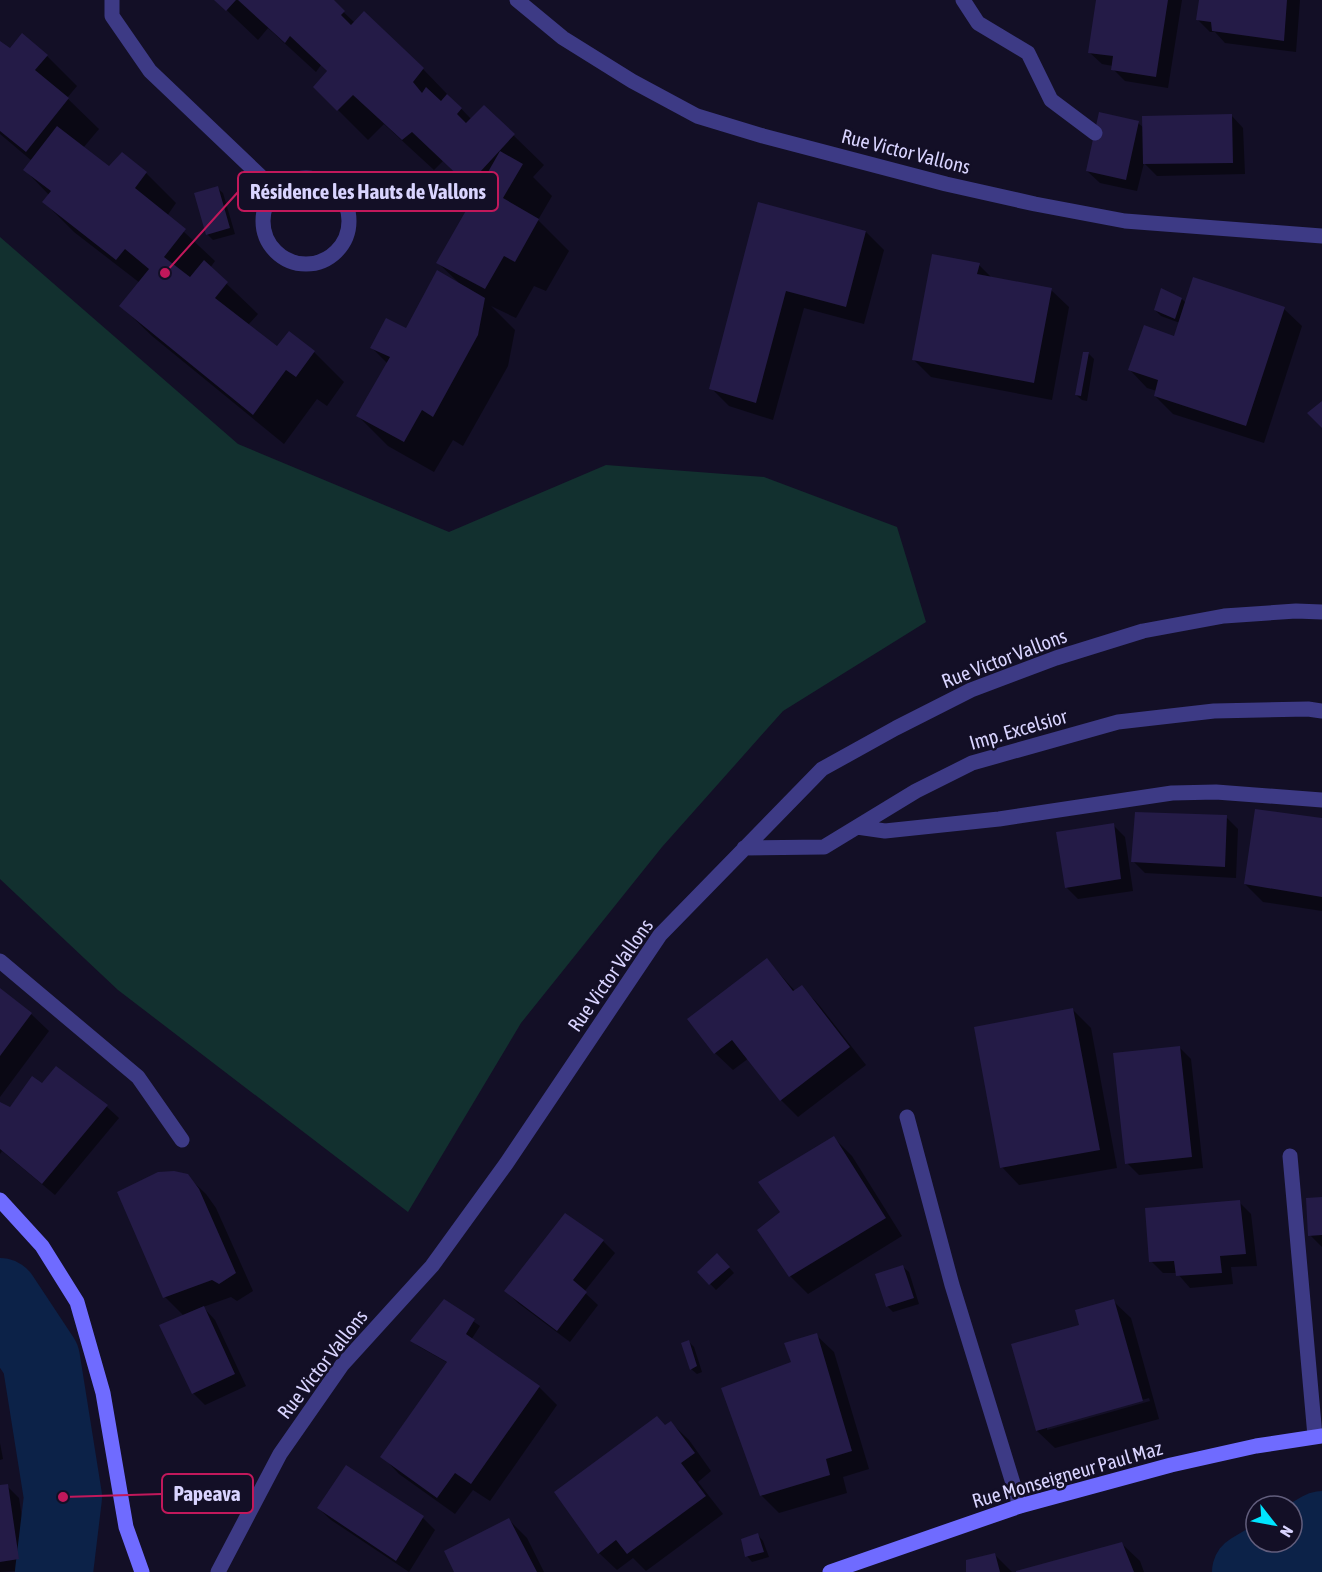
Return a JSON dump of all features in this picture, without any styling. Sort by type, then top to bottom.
[{"type":"main road","points":[[2,1205],[42,1246],[76,1302],[103,1393],[126,1527],[142,1572]]},
{"type":"main road","name":"Rue Monseigneur Paul Maz","points":[[830,1572],[1020,1506],[1181,1463],[1256,1446],[1319,1436]]},
{"type":"street","points":[[112,0],[112,16],[150,71],[276,191]]},
{"type":"street","name":"Rue Victor Vallons","points":[[517,0],[563,38],[632,81],[697,116],[763,136],[957,186],[1114,219],[1322,236]]},
{"type":"street","points":[[963,0],[978,23],[1028,53],[1052,100],[1095,133]]},
{"type":"street","points":[[304,177],[318,178],[339,191],[346,202],[351,222],[345,241],[337,252],[316,264],[302,265],[279,254],[269,244],[264,232],[263,220],[268,201],[276,191],[286,181],[304,177]]},
{"type":"street","name":"Rue Victor Vallons","points":[[218,1572],[280,1454],[342,1365],[432,1266],[506,1164],[660,935],[822,769],[971,690],[1056,658],[1143,632],[1224,616],[1296,610],[1322,612]]},
{"type":"street","name":"Imp. Excelsior","points":[[744,848],[824,847],[916,790],[972,763],[1118,722],[1214,711],[1308,709],[1322,711]]},
{"type":"street","points":[[857,827],[885,831],[999,819],[1172,793],[1216,792],[1322,800]]},
{"type":"street","points":[[0,961],[138,1077],[182,1140]]},
{"type":"street","points":[[907,1117],[952,1285],[1020,1506]]},
{"type":"street","points":[[1290,1156],[1319,1436]]},
{"type":"green space","points":[[0,237],[238,444],[449,532],[606,465],[764,477],[897,527],[926,622],[783,711],[662,847],[521,1023],[408,1212],[118,990],[0,879]]},
{"type":"building","points":[[214,0],[236,0],[226,11]]},
{"type":"building","points":[[238,0],[334,0],[345,11],[341,15],[351,25],[364,11],[424,68],[413,82],[422,93],[426,87],[441,101],[447,94],[462,108],[457,114],[466,123],[484,105],[515,134],[468,185],[412,132],[402,140],[353,95],[337,111],[313,87],[327,71],[290,36],[285,43]]},
{"type":"building","points":[[1096,0],[1168,0],[1156,77],[1111,70],[1113,56],[1088,53]]},
{"type":"building","points":[[1199,0],[1287,0],[1284,41],[1212,31],[1211,22],[1196,20]]},
{"type":"building","points":[[22,33],[48,55],[35,70],[69,98],[26,152],[0,131],[0,41],[10,48]]},
{"type":"building","points":[[1099,112],[1139,121],[1126,180],[1086,171]]},
{"type":"building","points":[[1232,114],[1233,163],[1143,164],[1142,116]]},
{"type":"building","points":[[57,126],[109,166],[122,152],[147,172],[135,188],[186,229],[164,257],[190,277],[204,260],[228,282],[215,298],[277,346],[289,331],[315,351],[296,377],[286,370],[253,415],[119,306],[149,269],[125,249],[116,260],[42,202],[51,191],[23,170]]},
{"type":"building","points":[[500,151],[523,164],[503,198],[539,219],[515,262],[504,256],[485,289],[436,263]]},
{"type":"building","points":[[218,186],[230,228],[206,235],[194,193]]},
{"type":"building","points":[[758,202],[866,231],[846,307],[786,291],[756,403],[709,389]]},
{"type":"building","points":[[932,254],[980,263],[977,274],[1052,288],[1034,383],[912,360]]},
{"type":"building","points":[[437,270],[485,298],[478,335],[433,417],[422,410],[404,442],[356,416],[390,357],[370,348],[386,318],[406,328]]},
{"type":"building","points":[[1193,277],[1285,307],[1246,426],[1154,396],[1158,380],[1128,370],[1144,325],[1174,336]]},
{"type":"building","points":[[1161,288],[1182,298],[1175,319],[1154,310]]},
{"type":"building","points":[[1083,352],[1089,352],[1081,396],[1075,395]]},
{"type":"building","points":[[1322,401],[1322,428],[1307,413]]},
{"type":"building","points":[[1255,809],[1322,818],[1322,897],[1244,884]]},
{"type":"building","points":[[1135,812],[1227,815],[1225,867],[1131,862]]},
{"type":"building","points":[[1114,823],[1121,879],[1065,888],[1056,832]]},
{"type":"building","points":[[767,958],[793,991],[802,985],[850,1047],[780,1101],[732,1040],[714,1054],[687,1019]]},
{"type":"building","points":[[0,988],[32,1013],[0,1056]]},
{"type":"building","points":[[1073,1008],[1100,1150],[1000,1168],[974,1027]]},
{"type":"building","points":[[1180,1046],[1192,1157],[1125,1164],[1113,1053]]},
{"type":"building","points":[[56,1066],[108,1105],[42,1184],[0,1149],[0,1102],[10,1107],[32,1076],[42,1083]]},
{"type":"building","points":[[834,1136],[886,1218],[789,1277],[757,1230],[780,1212],[758,1182]]},
{"type":"building","points":[[174,1171],[188,1174],[199,1189],[236,1273],[219,1284],[212,1280],[163,1298],[117,1192],[158,1172]]},
{"type":"building","points":[[1322,1197],[1322,1235],[1308,1236],[1306,1198]]},
{"type":"building","points":[[1240,1200],[1246,1254],[1220,1256],[1222,1273],[1176,1276],[1174,1261],[1149,1262],[1145,1208]]},
{"type":"building","points":[[565,1213],[604,1240],[573,1280],[587,1292],[557,1331],[504,1291]]},
{"type":"building","points":[[717,1253],[730,1267],[709,1285],[697,1272]]},
{"type":"building","points":[[903,1265],[914,1298],[886,1307],[875,1274]]},
{"type":"building","points":[[444,1299],[475,1319],[466,1334],[540,1386],[471,1484],[455,1473],[437,1498],[380,1457],[447,1362],[410,1341]]},
{"type":"building","points":[[1114,1299],[1143,1401],[1036,1431],[1011,1344],[1079,1325],[1075,1310]]},
{"type":"building","points":[[204,1306],[235,1374],[192,1394],[159,1325]]},
{"type":"building","points":[[817,1333],[852,1451],[826,1459],[830,1475],[760,1496],[721,1388],[791,1362],[784,1343]]},
{"type":"building","points":[[689,1340],[697,1366],[690,1370],[681,1343]]},
{"type":"building","points":[[657,1416],[665,1425],[671,1421],[695,1453],[681,1463],[706,1496],[627,1554],[616,1540],[598,1554],[554,1492]]},
{"type":"building","points":[[346,1465],[424,1516],[396,1561],[317,1508]]},
{"type":"building","points":[[8,1484],[19,1559],[0,1562],[0,1485]]},
{"type":"building","points":[[509,1518],[537,1572],[454,1572],[444,1551]]},
{"type":"building","points":[[758,1533],[764,1552],[745,1557],[741,1539]]},
{"type":"building","points":[[1122,1542],[1134,1572],[1016,1572],[1016,1571]]},
{"type":"building","points":[[995,1553],[1000,1572],[966,1572],[966,1560]]},
{"type":"waterway","points":[[0,1297],[41,1359],[63,1497],[54,1572]]},
{"type":"waterway","points":[[1251,1572],[1322,1530]]},
{"type":"place","name":"Résidence les Hauts de Vallons","points":[[165,273]]},
{"type":"place","name":"Papeava","points":[[63,1497]]}]
